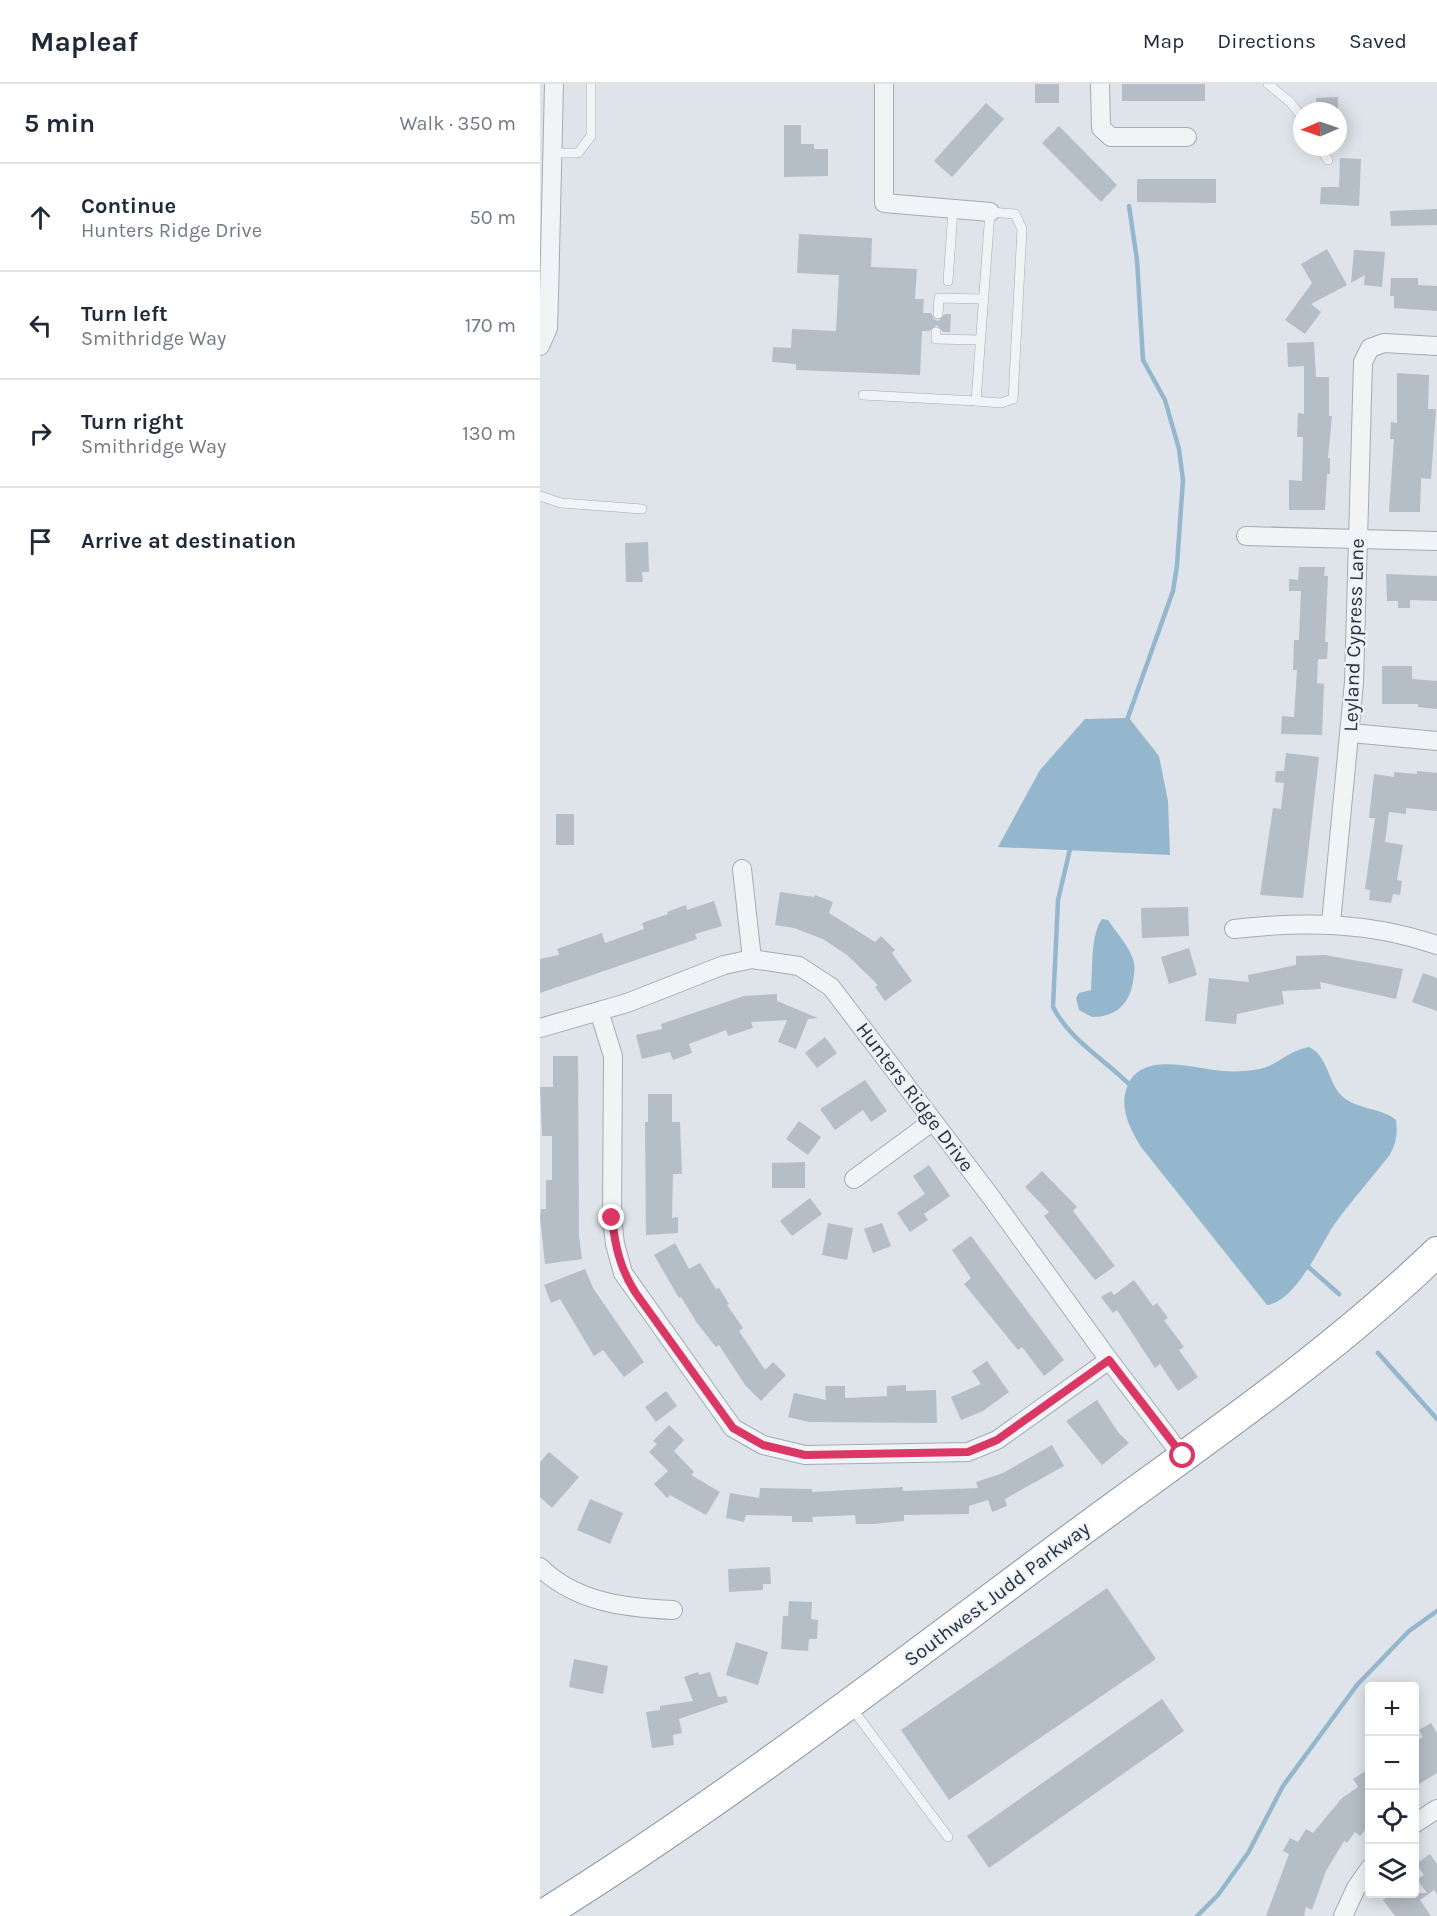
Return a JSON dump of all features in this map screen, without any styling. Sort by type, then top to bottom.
[{"type":"highway","name":"Southwest Judd Parkway","points":[[541,1916],[694,1817],[849,1704],[1342,1337],[1437,1252]]},
{"type":"street","points":[[540,346],[548,328],[545,296],[553,153],[554,84]]},
{"type":"street","points":[[884,84],[884,203],[990,212]]},
{"type":"street","points":[[1100,84],[1101,128],[1111,137],[1187,137]]},
{"type":"street","name":"Leyland Cypress Lane","points":[[1331,924],[1351,733],[1363,362],[1370,348],[1384,343],[1437,346]]},
{"type":"street","points":[[1245,536],[1437,541]]},
{"type":"street","points":[[1351,733],[1437,741]]},
{"type":"street","points":[[742,869],[752,959]]},
{"type":"street","points":[[1234,929],[1331,924],[1390,932],[1437,945]]},
{"type":"street","name":"Hunters Ridge Drive","points":[[540,1028],[599,1011],[724,965],[752,959],[799,966],[831,987],[1183,1456]]},
{"type":"street","points":[[599,1011],[613,1056],[612,1218],[615,1244],[623,1273],[733,1428],[763,1445],[805,1455],[968,1452],[997,1440],[1109,1360]]},
{"type":"street","points":[[855,1179],[933,1121]]},
{"type":"street","points":[[540,1567],[550,1577],[584,1596],[636,1608],[673,1610]]},
{"type":"street","points":[[1419,1821],[1437,1809]]},
{"type":"street","points":[[1344,1916],[1356,1888],[1365,1875]]},
{"type":"lane","points":[[553,153],[578,153],[591,136],[591,84]]},
{"type":"lane","points":[[1268,84],[1293,106]]},
{"type":"lane","points":[[1325,156],[1328,160]]},
{"type":"lane","points":[[948,280],[953,210]]},
{"type":"lane","points":[[863,394],[1001,403],[1013,399],[1022,229],[1015,214],[990,212],[976,401]]},
{"type":"lane","points":[[938,314],[939,298],[982,299]]},
{"type":"lane","points":[[936,332],[936,339],[980,340]]},
{"type":"lane","points":[[540,496],[561,503],[642,508]]},
{"type":"lane","points":[[849,1704],[948,1838]]},
{"type":"water","points":[[1129,718],[1159,756],[1168,801],[1170,855],[998,847],[1040,770],[1085,719]]},
{"type":"water","points":[[1102,919],[1108,920],[1128,949],[1135,968],[1131,990],[1120,1008],[1108,1015],[1092,1017],[1079,1010],[1076,998],[1079,993],[1091,990],[1094,943]]},
{"type":"water","points":[[1309,1047],[1324,1062],[1340,1094],[1353,1103],[1396,1120],[1396,1139],[1389,1156],[1334,1225],[1297,1284],[1277,1302],[1267,1305],[1141,1147],[1127,1118],[1125,1095],[1134,1076],[1156,1065],[1184,1065],[1227,1071],[1251,1070],[1271,1065],[1294,1052]]},
{"type":"building","points":[[1035,84],[1059,84],[1059,103],[1035,103]]},
{"type":"building","points":[[1122,84],[1205,84],[1205,101],[1122,101]]},
{"type":"building","points":[[1338,97],[1338,102],[1316,102],[1316,98]]},
{"type":"building","points":[[986,103],[1004,119],[952,177],[934,161]]},
{"type":"building","points":[[784,125],[801,125],[801,144],[814,144],[814,149],[828,149],[828,176],[784,177]]},
{"type":"building","points":[[1059,126],[1117,185],[1101,202],[1042,143]]},
{"type":"building","points":[[1340,158],[1361,159],[1359,206],[1320,204],[1321,187],[1339,187]]},
{"type":"building","points":[[1137,179],[1216,179],[1216,203],[1137,202]]},
{"type":"building","points":[[1437,209],[1437,225],[1391,226],[1390,211]]},
{"type":"building","points":[[799,234],[872,238],[871,267],[917,269],[915,299],[924,299],[923,313],[931,313],[938,321],[945,314],[951,314],[950,332],[943,332],[937,325],[929,331],[922,331],[920,375],[796,370],[796,364],[772,362],[773,347],[791,348],[792,329],[836,331],[839,275],[797,273]]},
{"type":"building","points":[[1327,249],[1347,285],[1311,304],[1321,312],[1305,334],[1285,320],[1312,283],[1301,264]]},
{"type":"building","points":[[1354,250],[1385,252],[1382,287],[1364,285],[1365,275],[1351,283]]},
{"type":"building","points":[[1391,278],[1418,278],[1418,285],[1437,286],[1437,311],[1394,308],[1394,296],[1390,296]]},
{"type":"building","points":[[1314,342],[1316,377],[1329,377],[1329,416],[1332,416],[1328,458],[1330,458],[1330,474],[1327,474],[1325,510],[1289,510],[1289,480],[1302,481],[1303,437],[1297,437],[1298,413],[1304,414],[1304,366],[1288,367],[1287,343]]},
{"type":"building","points":[[1397,373],[1429,375],[1428,409],[1436,409],[1431,479],[1421,478],[1420,512],[1389,512],[1394,439],[1390,439],[1391,422],[1397,423]]},
{"type":"building","points":[[648,542],[649,572],[642,572],[643,582],[626,582],[625,543]]},
{"type":"building","points":[[1299,567],[1325,567],[1324,576],[1328,576],[1325,642],[1328,642],[1327,659],[1318,659],[1317,683],[1324,684],[1322,735],[1281,734],[1282,716],[1294,717],[1297,670],[1293,670],[1294,640],[1299,640],[1301,591],[1289,591],[1289,579],[1298,580]]},
{"type":"building","points":[[1386,574],[1437,576],[1437,601],[1410,600],[1410,608],[1398,608],[1398,601],[1387,601]]},
{"type":"building","points":[[1382,666],[1412,666],[1412,679],[1437,681],[1437,709],[1418,707],[1418,704],[1382,704]]},
{"type":"building","points":[[1286,753],[1319,757],[1303,898],[1260,895],[1273,808],[1281,809],[1284,783],[1275,782],[1276,771],[1284,771]]},
{"type":"building","points":[[1417,771],[1437,773],[1437,811],[1406,808],[1406,814],[1389,812],[1385,842],[1403,845],[1397,880],[1402,881],[1400,895],[1393,894],[1391,903],[1369,900],[1370,890],[1365,889],[1375,818],[1369,818],[1374,774],[1394,777],[1394,772],[1417,774]]},
{"type":"building","points":[[556,814],[574,814],[574,845],[556,845]]},
{"type":"building","points":[[780,892],[814,897],[815,895],[833,902],[829,913],[875,942],[881,936],[895,950],[892,953],[912,981],[885,1001],[875,987],[878,985],[847,955],[823,939],[794,928],[775,925]]},
{"type":"building","points":[[714,901],[722,926],[695,934],[697,939],[540,993],[540,959],[559,955],[557,949],[602,933],[605,943],[644,929],[642,923],[668,914],[667,912],[686,905],[687,910]]},
{"type":"building","points":[[1188,907],[1189,936],[1142,938],[1141,908]]},
{"type":"building","points":[[1189,948],[1197,975],[1169,984],[1161,957]]},
{"type":"building","points":[[1325,955],[1403,969],[1396,999],[1320,982],[1321,989],[1282,991],[1284,1004],[1237,1014],[1236,1024],[1205,1021],[1209,978],[1249,982],[1248,975],[1296,965],[1296,956]]},
{"type":"building","points":[[1423,973],[1437,978],[1437,1011],[1412,1002]]},
{"type":"building","points":[[777,994],[777,1001],[818,1018],[808,1019],[796,1049],[778,1042],[787,1020],[751,1022],[753,1028],[728,1036],[726,1030],[689,1044],[692,1053],[673,1060],[670,1052],[642,1059],[636,1035],[662,1029],[661,1024],[744,996]]},
{"type":"building","points":[[825,1037],[837,1053],[817,1068],[805,1053]]},
{"type":"building","points":[[553,1056],[578,1056],[579,1236],[582,1259],[545,1264],[540,1217],[541,1209],[546,1209],[546,1180],[552,1180],[552,1136],[542,1136],[540,1087],[553,1087]]},
{"type":"building","points":[[865,1080],[887,1111],[871,1122],[863,1110],[835,1130],[820,1109]]},
{"type":"building","points":[[648,1094],[672,1094],[672,1122],[680,1122],[682,1174],[673,1174],[672,1218],[678,1217],[678,1233],[646,1235],[645,1122],[648,1122]]},
{"type":"building","points":[[799,1121],[821,1137],[808,1155],[786,1139]]},
{"type":"building","points":[[805,1162],[805,1188],[772,1188],[772,1163]]},
{"type":"building","points":[[929,1165],[950,1196],[924,1214],[928,1220],[910,1232],[897,1213],[925,1194],[913,1176]]},
{"type":"building","points":[[1042,1171],[1077,1207],[1073,1211],[1115,1266],[1095,1280],[1044,1216],[1049,1212],[1025,1187]]},
{"type":"building","points":[[810,1198],[822,1214],[792,1236],[780,1221]]},
{"type":"building","points":[[828,1223],[853,1228],[847,1260],[822,1255]]},
{"type":"building","points":[[882,1223],[891,1246],[873,1253],[864,1229]]},
{"type":"building","points":[[971,1236],[1064,1360],[1044,1376],[1022,1347],[1018,1350],[964,1284],[971,1278],[952,1250]]},
{"type":"building","points":[[675,1243],[689,1269],[700,1263],[716,1289],[719,1288],[729,1304],[727,1305],[743,1328],[739,1331],[765,1370],[773,1362],[786,1375],[761,1401],[745,1385],[719,1345],[716,1347],[697,1323],[681,1297],[679,1298],[654,1255]]},
{"type":"building","points":[[585,1269],[593,1288],[644,1362],[624,1377],[603,1350],[594,1356],[560,1299],[551,1303],[544,1285]]},
{"type":"building","points":[[1134,1280],[1153,1306],[1157,1303],[1168,1318],[1164,1320],[1184,1347],[1179,1350],[1198,1377],[1178,1391],[1160,1364],[1155,1368],[1117,1310],[1113,1313],[1101,1297],[1111,1291],[1114,1295]]},
{"type":"building","points":[[987,1361],[1009,1392],[983,1411],[961,1420],[951,1397],[981,1384],[972,1371]]},
{"type":"building","points":[[906,1385],[906,1391],[936,1390],[937,1423],[809,1422],[788,1417],[794,1393],[826,1400],[825,1386],[845,1386],[845,1398],[887,1396],[887,1386]]},
{"type":"building","points":[[666,1391],[677,1406],[656,1422],[645,1407]]},
{"type":"building","points":[[1097,1400],[1118,1432],[1129,1443],[1102,1465],[1066,1421]]},
{"type":"building","points":[[669,1425],[684,1440],[674,1451],[694,1472],[691,1475],[720,1492],[706,1515],[670,1495],[667,1498],[654,1484],[668,1471],[649,1452],[657,1444],[653,1441]]},
{"type":"building","points":[[1052,1445],[1064,1466],[1005,1499],[1007,1506],[992,1512],[988,1500],[969,1506],[969,1514],[904,1515],[904,1521],[874,1524],[856,1524],[855,1515],[812,1517],[813,1522],[792,1522],[792,1516],[746,1515],[744,1522],[726,1518],[730,1493],[759,1498],[760,1488],[812,1489],[812,1492],[903,1487],[903,1491],[978,1488],[976,1482],[1003,1473]]},
{"type":"building","points":[[549,1452],[579,1477],[552,1508],[540,1497],[540,1462]]},
{"type":"building","points":[[590,1499],[623,1513],[610,1544],[577,1530]]},
{"type":"building","points":[[770,1567],[771,1584],[763,1584],[763,1590],[729,1592],[728,1569]]},
{"type":"building","points":[[1107,1588],[1156,1659],[949,1800],[901,1730]]},
{"type":"building","points":[[789,1601],[812,1602],[811,1619],[818,1620],[817,1639],[809,1639],[808,1651],[781,1649],[783,1616],[788,1616]]},
{"type":"building","points":[[736,1642],[768,1652],[758,1685],[726,1675]]},
{"type":"building","points":[[574,1659],[608,1666],[603,1694],[569,1687]]},
{"type":"building","points":[[698,1672],[699,1675],[710,1672],[718,1697],[726,1696],[728,1702],[679,1719],[682,1733],[673,1735],[674,1745],[652,1748],[646,1712],[660,1710],[660,1706],[693,1701],[684,1677]]},
{"type":"building","points":[[1162,1699],[1184,1731],[989,1868],[967,1836]]},
{"type":"building","points":[[1431,1723],[1437,1733],[1437,1773],[1419,1784],[1419,1739],[1423,1737],[1419,1730]]},
{"type":"building","points":[[1365,1771],[1365,1830],[1360,1836],[1355,1832],[1347,1843],[1344,1841],[1326,1871],[1312,1910],[1306,1907],[1304,1916],[1266,1916],[1289,1854],[1283,1851],[1290,1838],[1298,1842],[1306,1829],[1313,1833],[1342,1798],[1358,1787],[1353,1779]]},
{"type":"building","points":[[1430,1854],[1437,1864],[1437,1894],[1434,1890],[1420,1900],[1431,1916],[1395,1916],[1383,1900],[1386,1898],[1419,1898],[1419,1893],[1427,1893],[1419,1882],[1419,1878],[1424,1875],[1419,1868],[1419,1862]]},
{"type":"waterway","points":[[1126,723],[1173,591],[1183,480],[1179,449],[1165,400],[1143,360],[1137,260],[1129,206]]},
{"type":"waterway","points":[[1071,845],[1058,900],[1053,1007],[1069,1030],[1132,1087]]},
{"type":"waterway","points":[[1305,1264],[1339,1294]]},
{"type":"waterway","points":[[1378,1353],[1437,1419]]},
{"type":"waterway","points":[[1197,1916],[1218,1895],[1248,1853],[1283,1786],[1357,1685],[1409,1631],[1437,1611]]},
{"type":"route","points":[[612,1218],[615,1244],[623,1273],[635,1292],[733,1428],[763,1445],[805,1455],[968,1452],[997,1440],[1109,1360],[1183,1456]]}]
